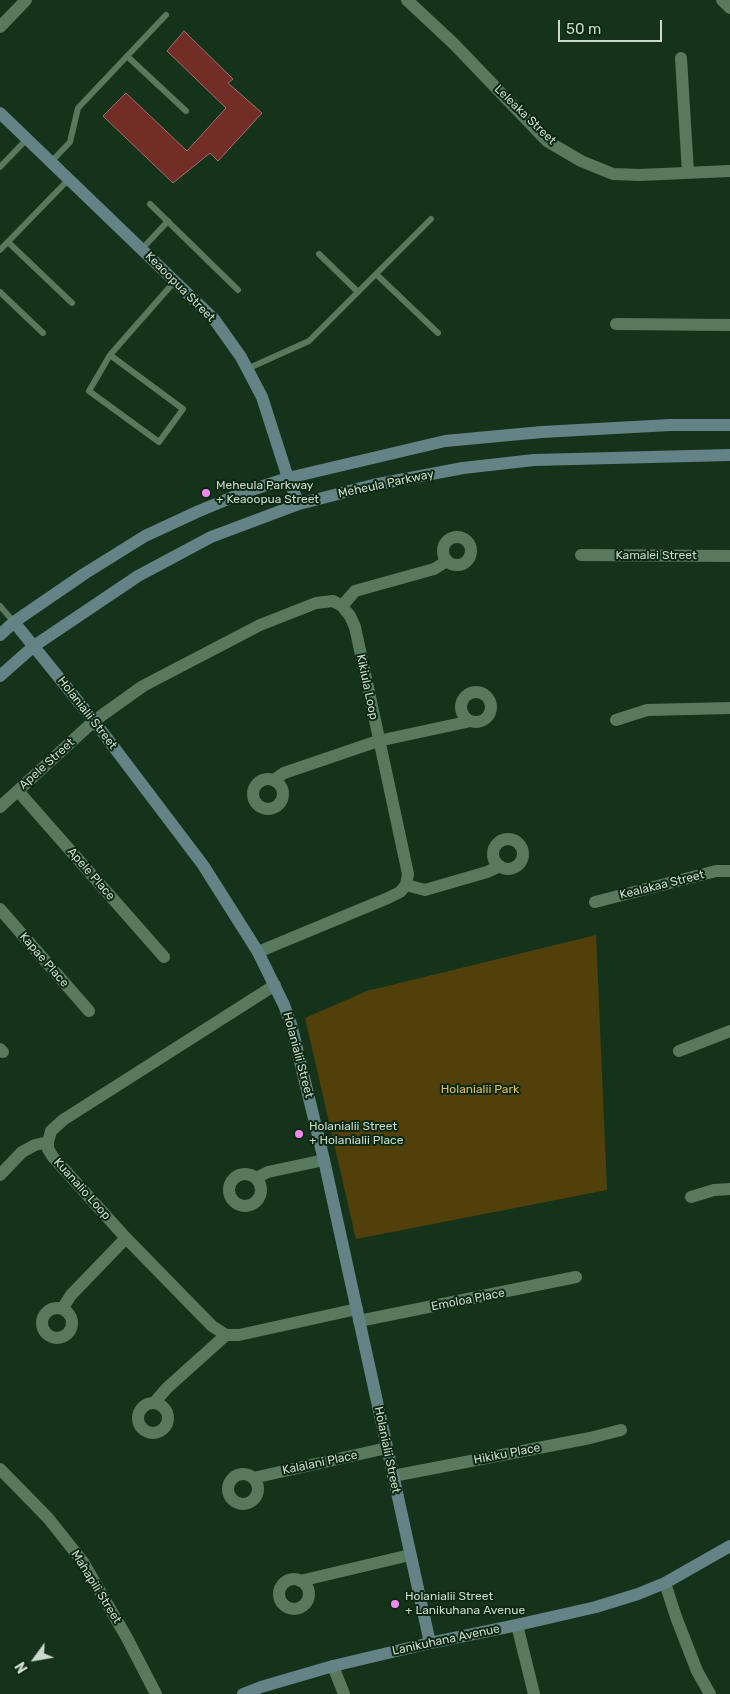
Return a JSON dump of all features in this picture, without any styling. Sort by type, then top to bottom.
[{"type":"street","points":[[0,26],[26,0]]},
{"type":"street","name":"Leleaka Street","points":[[407,0],[454,44],[547,140],[581,161],[613,174],[639,175],[730,171]]},
{"type":"street","points":[[722,0],[730,8]]},
{"type":"street","points":[[682,58],[688,173]]},
{"type":"street","name":"Keaoopua Street","points":[[0,113],[214,319],[241,357],[262,397],[288,478],[299,504]]},
{"type":"street","points":[[616,324],[730,325]]},
{"type":"street","points":[[0,636],[14,622],[84,574],[145,536],[230,498],[288,478],[445,441],[542,432],[670,425],[730,425]]},
{"type":"street","name":"Meheula Parkway","points":[[0,676],[34,646],[138,576],[210,537],[299,504],[373,485],[463,468],[525,461],[730,455]]},
{"type":"street","name":"Kamalei Street","points":[[581,555],[730,556]]},
{"type":"street","points":[[94,721],[143,686],[260,626],[316,603],[332,601],[342,606],[355,591],[434,569],[447,561]]},
{"type":"street","name":"Kikiula Loop","points":[[342,606],[350,616],[355,627],[408,874],[406,885]]},
{"type":"street","name":"Holanialii Street","points":[[14,622],[94,721],[203,865],[258,952],[275,985],[291,1024],[324,1160],[430,1643]]},
{"type":"street","points":[[616,720],[648,710],[730,708]]},
{"type":"street","name":"Apele Street","points":[[0,807],[94,721]]},
{"type":"street","points":[[274,780],[284,773],[378,741],[470,721]]},
{"type":"street","name":"Apele Place","points":[[18,791],[164,957]]},
{"type":"street","points":[[258,952],[388,898],[400,892],[406,885],[425,890],[487,872],[500,866]]},
{"type":"street","name":"Kealakaa Street","points":[[595,902],[716,871],[730,871]]},
{"type":"street","name":"Kapae Place","points":[[0,909],[89,1011]]},
{"type":"street","points":[[0,1175],[22,1152],[35,1145],[48,1142],[51,1132],[63,1120],[275,985]]},
{"type":"street","points":[[679,1051],[730,1031]]},
{"type":"street","name":"Kuanalio Loop","points":[[48,1142],[48,1149],[53,1157],[126,1238],[212,1326],[226,1335]]},
{"type":"street","points":[[256,1178],[268,1172],[324,1160]]},
{"type":"street","points":[[690,1197],[714,1190],[730,1189]]},
{"type":"street","points":[[62,1309],[71,1295],[126,1238]]},
{"type":"street","name":"Emoloa Place","points":[[358,1315],[576,1277]]},
{"type":"street","points":[[154,1403],[167,1388],[226,1335],[239,1335],[358,1315]]},
{"type":"street","name":"Hikiku Place","points":[[393,1476],[590,1438],[621,1430]]},
{"type":"street","name":"Kalalani Place","points":[[253,1478],[387,1448]]},
{"type":"street","name":"Mahapili Street","points":[[0,1469],[48,1518],[83,1562],[127,1638],[156,1694]]},
{"type":"street","name":"Lanikuhana Avenue","points":[[242,1694],[333,1666],[518,1625],[638,1594],[665,1583],[730,1546]]},
{"type":"street","points":[[300,1581],[410,1555]]},
{"type":"street","points":[[665,1583],[697,1671],[710,1694]]},
{"type":"street","points":[[518,1625],[534,1694]]},
{"type":"street","points":[[333,1666],[344,1694]]},
{"type":"lane","points":[[51,162],[70,142],[78,108],[166,15]]},
{"type":"lane","points":[[127,56],[186,111]]},
{"type":"lane","points":[[0,167],[28,139]]},
{"type":"lane","points":[[0,250],[69,179]]},
{"type":"lane","points":[[150,204],[238,290]]},
{"type":"lane","points":[[247,369],[309,341],[431,219]]},
{"type":"lane","points":[[142,249],[168,221]]},
{"type":"lane","points":[[8,242],[72,303]]},
{"type":"lane","points":[[319,254],[358,292]]},
{"type":"lane","points":[[376,274],[438,333]]},
{"type":"lane","points":[[110,355],[183,409],[159,442],[89,391],[110,355],[175,281]]},
{"type":"lane","points":[[0,292],[43,333]]},
{"type":"lane","name":"Holanialii Street","points":[[0,606],[14,622]]},
{"type":"green space","name":"Holanialii Park","points":[[596,935],[607,1190],[356,1239],[305,1018],[367,991]]},
{"type":"building","points":[[184,31],[233,79],[228,83],[262,113],[218,161],[210,153],[173,183],[103,116],[126,93],[187,151],[226,108],[167,51]]},
{"type":"place","name":"Meheula Parkway + Keaoopua Street","points":[[206,493]]},
{"type":"place","name":"Holanialii Street + Holanialii Place","points":[[299,1134]]},
{"type":"place","name":"Holanialii Street + Lanikuhana Avenue","points":[[395,1604]]}]
